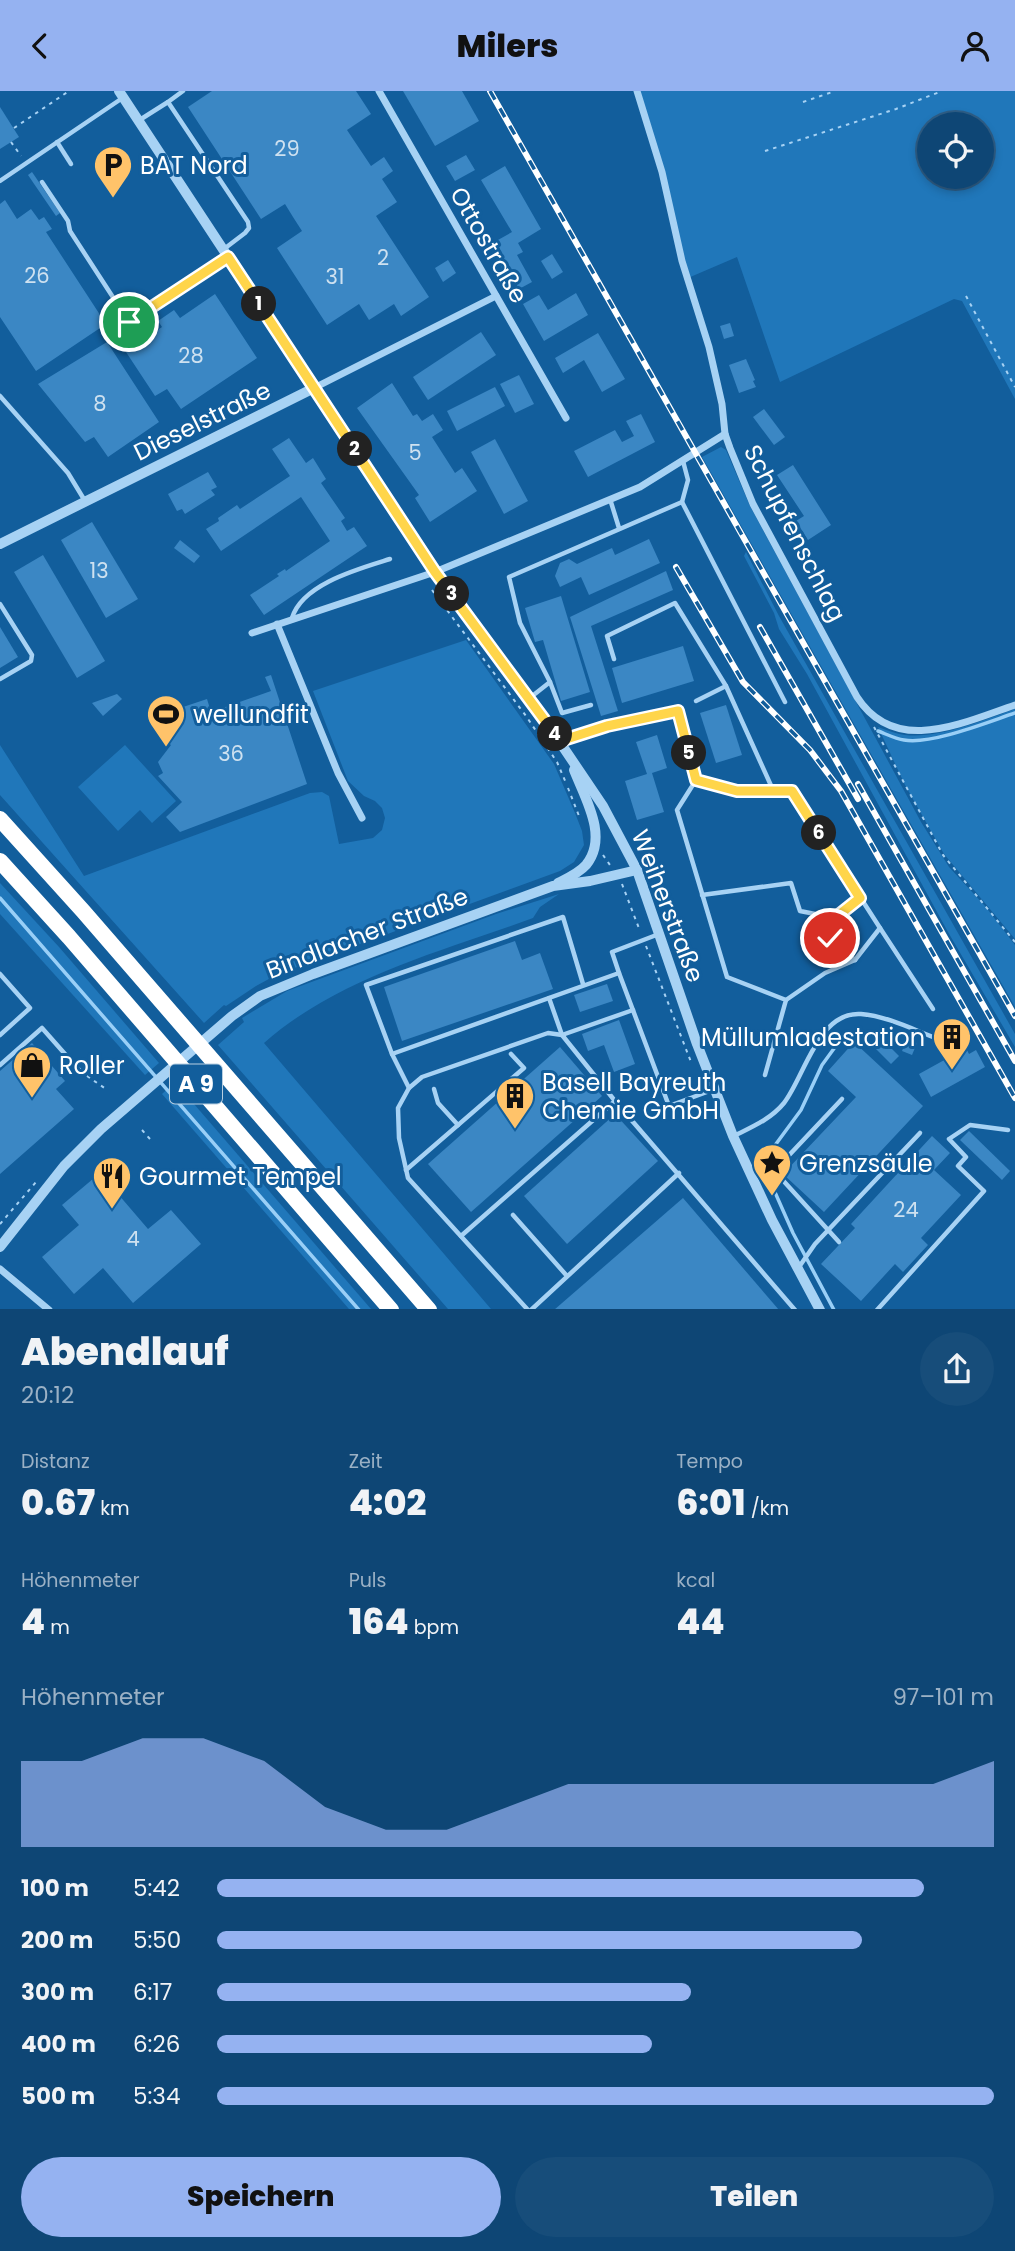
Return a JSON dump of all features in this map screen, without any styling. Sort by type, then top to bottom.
[{"type":"highway","name":"A 9","points":[[0,819],[110,941],[428,1309]]},
{"type":"highway","name":"A 9","points":[[0,861],[69,937],[390,1309]]},
{"type":"street","name":"Ottostraße","points":[[379,91],[566,418]]},
{"type":"street","name":"Schupfenschlag","points":[[637,91],[662,172],[682,261],[709,347],[722,404],[725,434],[753,504],[857,697],[871,716]]},
{"type":"street","name":"Weiherstraße","points":[[121,94],[435,572],[530,698],[603,806],[637,870],[697,1044],[733,1136],[772,1220],[799,1266],[820,1309]]},
{"type":"street","name":"Dieselstraße","points":[[0,544],[496,296]]},
{"type":"street","points":[[252,633],[435,572],[640,487],[725,434]]},
{"type":"street","points":[[276,624],[338,773],[362,818]]},
{"type":"street","points":[[871,716],[889,727],[921,731],[1015,705]]},
{"type":"street","points":[[553,886],[580,871],[591,857],[596,835],[594,821],[563,745]]},
{"type":"street","name":"Bindlacher Straße","points":[[0,1247],[64,1165],[101,1129],[232,1016],[260,996],[553,886],[637,870]]},
{"type":"street","points":[[0,1269],[48,1309]]},
{"type":"lane","points":[[138,121],[183,91]]},
{"type":"lane","points":[[0,181],[121,94]]},
{"type":"lane","points":[[43,182],[68,221],[70,232],[129,322],[225,253],[248,228],[248,222],[168,102]]},
{"type":"lane","points":[[57,142],[71,164]]},
{"type":"lane","points":[[0,396],[68,473],[85,502]]},
{"type":"lane","points":[[683,461],[688,480],[681,502],[785,702]]},
{"type":"lane","points":[[610,499],[619,528]]},
{"type":"lane","points":[[591,705],[562,713],[550,682],[520,623],[509,577],[681,502]]},
{"type":"lane","points":[[292,619],[296,605],[338,576],[390,559]]},
{"type":"lane","points":[[614,659],[607,636],[675,603],[726,686],[773,790]]},
{"type":"lane","points":[[0,604],[32,655],[31,661],[0,679]]},
{"type":"lane","points":[[530,698],[550,682]]},
{"type":"lane","points":[[696,701],[726,686]]},
{"type":"lane","points":[[563,745],[607,726],[678,711],[696,780],[677,810],[727,977],[786,1000]]},
{"type":"lane","points":[[696,780],[737,791],[792,791],[933,1009]]},
{"type":"lane","points":[[702,895],[791,883],[800,911],[835,918]]},
{"type":"lane","points":[[855,960],[830,938],[835,918],[860,898]]},
{"type":"lane","points":[[409,1088],[392,1054],[366,985],[563,917],[583,985]]},
{"type":"lane","points":[[765,1075],[786,1000],[825,973],[855,960],[880,928]]},
{"type":"lane","points":[[660,934],[612,952],[619,973],[669,1106],[715,1089]]},
{"type":"lane","points":[[392,1054],[619,973]]},
{"type":"lane","points":[[0,974],[30,1009],[0,1035]]},
{"type":"lane","points":[[549,998],[562,1035],[615,1101],[794,1309]]},
{"type":"lane","points":[[529,1309],[408,1178],[399,1138],[398,1108],[409,1088],[422,1077],[548,1033],[562,1035],[633,1010]]},
{"type":"lane","points":[[733,1136],[766,1119],[783,1104],[825,1031],[841,1018],[859,1014],[879,1017],[938,1039]]},
{"type":"lane","points":[[0,1065],[42,1028],[80,1071]]},
{"type":"lane","points":[[406,1170],[524,1068],[511,1053]]},
{"type":"lane","points":[[434,1089],[438,1103],[458,1125]]},
{"type":"lane","points":[[839,1242],[779,1176],[777,1168],[842,1099]]},
{"type":"lane","points":[[461,1236],[615,1101]]},
{"type":"lane","points":[[878,1309],[984,1191],[958,1166],[966,1157],[949,1139],[970,1125],[1008,1130]]},
{"type":"lane","points":[[799,1266],[827,1231],[920,1133]]},
{"type":"lane","points":[[531,1309],[679,1173]]},
{"type":"lane","points":[[513,1215],[567,1276]]},
{"type":"path","points":[[13,128],[69,91]]},
{"type":"path","points":[[803,102],[835,91]]},
{"type":"path","points":[[765,151],[896,109],[942,91]]},
{"type":"path","points":[[11,142],[26,163]]},
{"type":"path","points":[[966,296],[1015,387]]},
{"type":"path","points":[[435,572],[432,592],[557,762],[582,821]]},
{"type":"path","points":[[871,716],[875,733],[943,855],[1015,942]]},
{"type":"path","points":[[595,845],[623,886],[694,1070]]},
{"type":"path","points":[[80,1071],[106,1089]]},
{"type":"path","points":[[142,1130],[150,1139]]},
{"type":"shaded area","points":[[637,91],[1015,91],[1015,399],[962,301],[954,299],[780,382],[737,257],[688,278]]},
{"type":"shaded area","points":[[721,447],[726,450],[750,506],[921,822],[949,867],[985,906],[1015,945],[1015,1007],[702,457]]},
{"type":"shaded area","points":[[746,552],[779,616],[1015,1034],[1015,1047],[948,932],[807,674],[779,629],[774,613],[744,556]]},
{"type":"shaded area","points":[[466,640],[554,764],[582,831],[584,845],[574,862],[560,871],[278,974],[224,1005],[204,1023],[0,795],[0,745],[84,876],[310,793],[322,792],[329,796],[339,844],[373,838],[382,830],[385,818],[382,808],[348,781],[313,691]]},
{"type":"shaded area","points":[[1015,709],[1015,939],[944,854],[905,785],[878,727],[905,735],[932,734],[961,728]]},
{"type":"shaded area","points":[[125,745],[176,801],[152,823],[140,810],[118,831],[78,787]]},
{"type":"shaded area","points":[[0,883],[159,1063],[145,1075],[0,914]]},
{"type":"shaded area","points":[[559,894],[540,907],[533,918],[427,955],[358,983],[293,1020],[264,1043],[491,1309],[448,1309],[218,1045],[244,1022],[242,1018],[287,991],[496,914]]},
{"type":"shaded area","points":[[175,1082],[371,1309],[349,1309],[162,1094]]},
{"type":"building","points":[[212,91],[356,91],[371,114],[347,130],[371,166],[384,157],[393,171],[382,179],[397,202],[376,216],[429,297],[401,316],[394,304],[369,320],[359,304],[327,325],[277,248],[302,231],[285,204],[261,219],[188,107]]},
{"type":"building","points":[[403,91],[462,91],[479,121],[435,146]]},
{"type":"building","points":[[0,107],[19,137],[0,149]]},
{"type":"building","points":[[466,155],[475,170],[455,181],[446,166]]},
{"type":"building","points":[[505,166],[541,229],[518,243],[523,252],[517,255],[532,282],[519,289],[506,266],[502,268],[489,245],[512,232],[481,180]]},
{"type":"building","points":[[32,172],[60,213],[56,216],[28,175]]},
{"type":"building","points":[[5,200],[17,219],[31,209],[39,220],[44,217],[52,229],[46,232],[106,324],[36,371],[0,317],[0,204]]},
{"type":"building","points":[[552,254],[563,272],[552,279],[541,261]]},
{"type":"building","points":[[448,260],[456,273],[443,282],[435,268]]},
{"type":"building","points":[[576,293],[588,315],[544,341],[523,304],[539,295],[548,310]]},
{"type":"building","points":[[215,294],[257,358],[181,409],[167,389],[155,396],[126,352],[162,327],[158,321],[174,310],[180,318]]},
{"type":"building","points":[[730,323],[734,336],[724,339],[720,326]]},
{"type":"building","points":[[481,332],[496,355],[428,400],[413,377]]},
{"type":"building","points":[[598,333],[625,379],[602,392],[584,360],[563,373],[555,358]]},
{"type":"building","points":[[107,342],[159,422],[108,457],[94,437],[85,442],[38,384]]},
{"type":"building","points":[[746,359],[756,387],[739,393],[729,365]]},
{"type":"building","points":[[519,375],[534,404],[515,413],[500,384]]},
{"type":"building","points":[[392,383],[413,416],[417,414],[422,421],[433,414],[443,430],[432,437],[455,473],[462,468],[477,491],[430,522],[415,498],[419,495],[357,408]]},
{"type":"building","points":[[495,387],[505,406],[457,431],[447,411]]},
{"type":"building","points":[[764,409],[785,437],[774,445],[753,417]]},
{"type":"building","points":[[641,414],[655,442],[588,477],[574,451],[615,430],[622,442],[634,436],[626,421]]},
{"type":"building","points":[[289,438],[306,463],[313,458],[326,479],[321,483],[345,518],[341,521],[347,531],[354,527],[367,546],[264,615],[250,595],[279,576],[277,574],[285,569],[286,571],[330,541],[301,497],[221,551],[206,529],[237,505],[240,509],[290,476],[272,449]]},
{"type":"building","points":[[495,439],[528,501],[504,514],[471,452]]},
{"type":"building","points":[[793,465],[831,525],[808,540],[796,521],[804,516],[777,475]]},
{"type":"building","points":[[208,472],[217,487],[211,490],[215,495],[185,514],[182,509],[177,511],[168,494]]},
{"type":"building","points":[[92,522],[138,599],[106,618],[61,540]]},
{"type":"building","points":[[649,539],[660,563],[589,595],[581,577],[560,587],[555,576],[560,563],[569,559],[577,564],[612,548],[615,555]]},
{"type":"building","points":[[180,540],[200,556],[194,563],[174,548]]},
{"type":"building","points":[[43,555],[105,661],[77,678],[14,572]]},
{"type":"building","points":[[666,571],[673,590],[591,626],[618,711],[601,716],[570,617]]},
{"type":"building","points":[[561,596],[590,692],[561,701],[543,640],[535,642],[525,608]]},
{"type":"building","points":[[0,627],[18,657],[0,668]]},
{"type":"building","points":[[683,646],[694,681],[622,703],[612,668]]},
{"type":"building","points":[[271,675],[307,784],[180,832],[166,817],[182,802],[158,776],[163,773],[158,762],[171,745],[166,733],[177,730],[171,711],[207,699],[211,712],[271,691],[265,677]]},
{"type":"building","points":[[117,694],[122,699],[103,716],[92,703]]},
{"type":"building","points":[[726,705],[742,755],[716,763],[700,713]]},
{"type":"building","points":[[657,735],[667,768],[652,773],[664,812],[637,820],[625,781],[647,774],[636,742]]},
{"type":"building","points":[[515,941],[522,960],[540,953],[553,989],[402,1041],[384,987]]},
{"type":"building","points":[[607,984],[613,1001],[580,1012],[574,995]]},
{"type":"building","points":[[619,1020],[635,1064],[614,1072],[604,1045],[588,1051],[582,1034]]},
{"type":"building","points":[[879,1036],[899,1056],[891,1064],[873,1046],[877,1043],[874,1040]]},
{"type":"building","points":[[907,1039],[917,1043],[912,1055],[902,1051]]},
{"type":"building","points":[[854,1042],[923,1106],[824,1212],[783,1174],[856,1097],[828,1071]]},
{"type":"building","name":"Roller","points":[[32,1043],[65,1081],[56,1089],[74,1109],[0,1174],[0,1071]]},
{"type":"building","name":"Basell Bayreuth Chemie GmbH","points":[[560,1047],[602,1096],[471,1212],[428,1164]]},
{"type":"building","name":"Müllumladestation","points":[[966,1048],[969,1054],[976,1050],[985,1067],[931,1097],[919,1074]]},
{"type":"building","points":[[615,1114],[658,1161],[567,1244],[524,1196]]},
{"type":"building","points":[[969,1131],[1010,1171],[1002,1180],[960,1140]]},
{"type":"building","points":[[932,1136],[950,1153],[934,1170],[961,1195],[921,1238],[928,1245],[903,1272],[895,1264],[861,1301],[821,1264],[855,1228],[851,1224]]},
{"type":"building","points":[[100,1173],[148,1229],[171,1210],[201,1244],[133,1303],[103,1268],[74,1294],[42,1257],[79,1225],[62,1205]]},
{"type":"building","points":[[683,1198],[778,1309],[555,1309]]},
{"type":"waterway","points":[[878,731],[894,738],[915,741],[959,732],[1015,713]]},
{"type":"waterway","points":[[0,898],[358,1309]]},
{"type":"waterway","points":[[833,1309],[793,1233],[762,1163],[801,1110],[822,1065],[846,1032]]},
{"type":"railway","points":[[490,91],[1015,1016]]},
{"type":"railway","points":[[676,567],[743,682],[810,750],[841,791],[1015,1098]]},
{"type":"railway","points":[[760,627],[858,799]]},
{"type":"railway","points":[[858,784],[1015,1061]]},
{"type":"place","name":"BAT Nord","points":[[113,199]]},
{"type":"place","name":"wellundfit","points":[[166,748]]},
{"type":"place","name":"Müllumladestation","points":[[952,1071]]},
{"type":"place","name":"Roller","points":[[32,1099]]},
{"type":"place","name":"Basell Bayreuth Chemie GmbH","points":[[515,1130]]},
{"type":"place","name":"Grenzsäule","points":[[772,1197]]},
{"type":"place","name":"Gourmet Tempel","points":[[112,1210]]},
{"type":"route","points":[[129,322],[228,257],[435,572],[560,741],[607,726],[678,711],[696,780],[737,791],[792,791],[860,898],[835,918],[830,938]]}]
